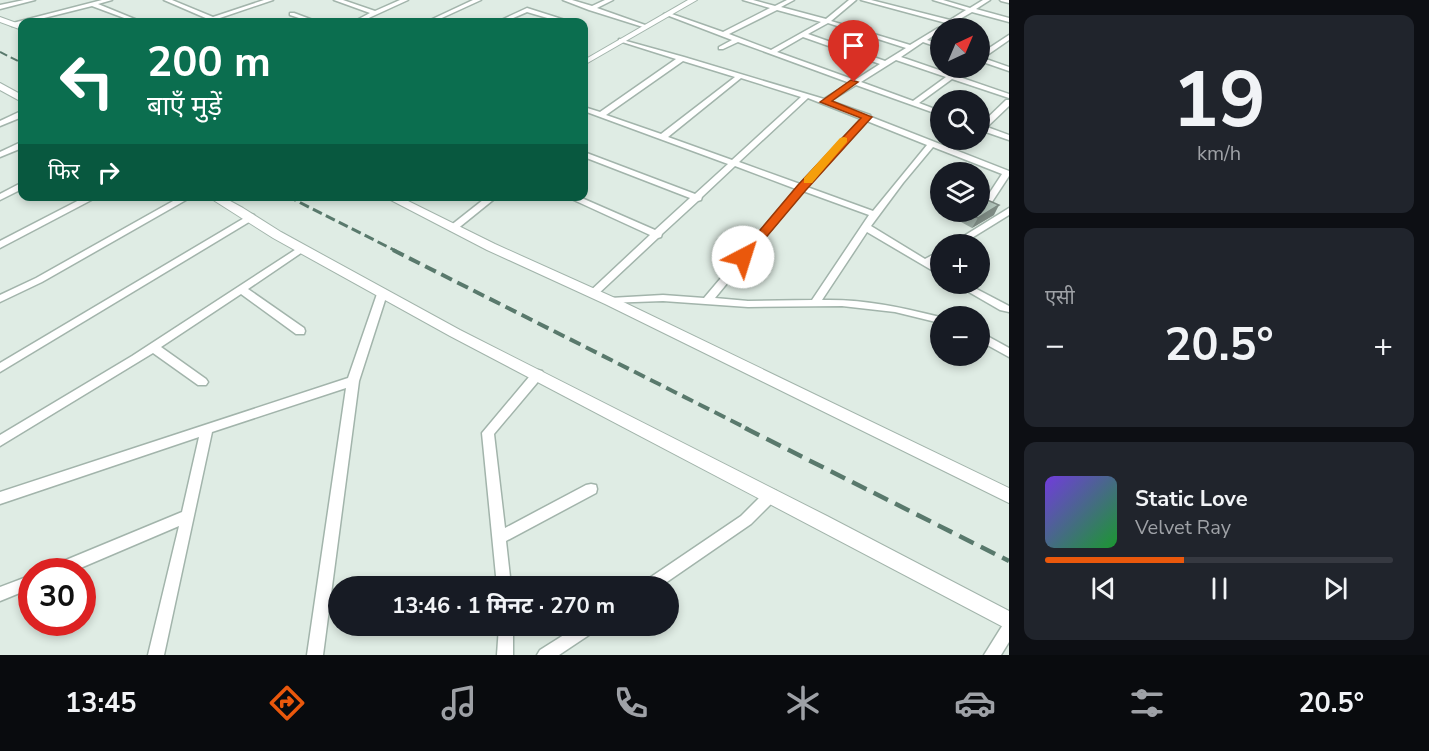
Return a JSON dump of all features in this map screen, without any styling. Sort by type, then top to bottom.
[{"type":"street","points":[[0,8],[32,0]]},
{"type":"street","points":[[36,18],[109,0]]},
{"type":"street","points":[[167,0],[212,18]]},
{"type":"street","points":[[250,0],[260,3]]},
{"type":"street","points":[[217,18],[270,0]]},
{"type":"street","points":[[337,0],[375,13]]},
{"type":"street","points":[[364,18],[405,0]]},
{"type":"street","points":[[438,18],[478,0]]},
{"type":"street","points":[[566,0],[645,26]]},
{"type":"street","points":[[591,9],[610,0]]},
{"type":"street","points":[[588,61],[693,0]]},
{"type":"street","points":[[746,0],[827,21],[910,47]]},
{"type":"street","points":[[725,34],[791,0]]},
{"type":"street","points":[[772,52],[827,21],[853,0]]},
{"type":"street","points":[[864,0],[935,18]]},
{"type":"street","points":[[936,0],[1009,20]]},
{"type":"street","points":[[958,18],[987,0]]},
{"type":"street","points":[[1003,0],[1009,2]]},
{"type":"street","points":[[91,4],[129,18]]},
{"type":"street","points":[[509,18],[527,10],[553,18]]},
{"type":"street","points":[[292,14],[304,18]]},
{"type":"street","points":[[667,14],[930,110]]},
{"type":"street","points":[[0,19],[18,26]]},
{"type":"street","points":[[12,24],[18,22]]},
{"type":"street","points":[[803,35],[885,63]]},
{"type":"street","points":[[824,102],[930,35]]},
{"type":"street","points":[[990,51],[1009,37]]},
{"type":"street","points":[[721,48],[738,39]]},
{"type":"street","points":[[621,40],[824,102],[930,143]]},
{"type":"street","points":[[922,40],[930,43]]},
{"type":"street","points":[[895,57],[930,69]]},
{"type":"street","points":[[601,115],[682,58]]},
{"type":"street","points":[[990,62],[1009,69]]},
{"type":"street","points":[[663,137],[740,76]]},
{"type":"street","points":[[913,104],[948,78]]},
{"type":"street","points":[[957,78],[1009,96]]},
{"type":"street","points":[[2,90],[18,97]]},
{"type":"street","points":[[593,293],[806,96]]},
{"type":"street","points":[[990,119],[1009,102]]},
{"type":"street","points":[[588,110],[874,214]]},
{"type":"street","points":[[0,124],[18,116]]},
{"type":"street","points":[[708,300],[802,187],[867,117]]},
{"type":"street","points":[[990,131],[1009,138]]},
{"type":"street","points":[[816,302],[874,214],[930,146]]},
{"type":"street","points":[[0,155],[18,147]]},
{"type":"street","points":[[948,150],[1008,173],[990,199]]},
{"type":"street","points":[[588,156],[698,198]]},
{"type":"street","points":[[0,197],[18,188]]},
{"type":"street","points":[[0,245],[85,201]]},
{"type":"street","points":[[0,299],[39,280],[180,201]]},
{"type":"street","points":[[221,201],[382,294],[1009,621]]},
{"type":"street","points":[[398,201],[610,301],[1009,496]]},
{"type":"street","points":[[453,228],[488,201]]},
{"type":"street","points":[[580,201],[658,235]]},
{"type":"street","points":[[972,234],[1009,211]]},
{"type":"street","points":[[0,368],[251,218]]},
{"type":"street","points":[[865,227],[930,266]]},
{"type":"street","points":[[0,441],[153,347],[301,249]]},
{"type":"street","points":[[926,263],[930,260]]},
{"type":"street","points":[[241,289],[300,331]]},
{"type":"street","points":[[315,655],[328,577],[353,381],[382,294]]},
{"type":"street","points":[[978,294],[1009,309]]},
{"type":"street","points":[[610,301],[663,298],[748,304],[816,302],[895,309],[930,318]]},
{"type":"street","points":[[990,342],[1009,352]]},
{"type":"street","points":[[153,347],[202,382]]},
{"type":"street","points":[[503,576],[488,433],[538,374]]},
{"type":"street","points":[[0,498],[353,381]]},
{"type":"street","points":[[156,655],[207,429]]},
{"type":"street","points":[[500,537],[591,489]]},
{"type":"street","points":[[665,576],[746,520],[771,495]]},
{"type":"street","points":[[87,558],[187,516]]},
{"type":"street","points":[[0,594],[18,587]]},
{"type":"street","points":[[992,655],[1009,628]]},
{"type":"street","points":[[505,655],[506,636]]},
{"type":"street","points":[[545,655],[574,636]]},
{"type":"building","points":[[990,201],[999,205],[990,211]]},
{"type":"railway","points":[[0,52],[18,61]]},
{"type":"railway","points":[[297,201],[396,251]]},
{"type":"railway","points":[[393,250],[748,429]]},
{"type":"railway","points":[[745,428],[1009,561]]},
{"type":"slow traffic","points":[[808,180],[844,140]]},
{"type":"route","points":[[743,257],[802,187],[867,117],[824,102],[854,82]]}]
